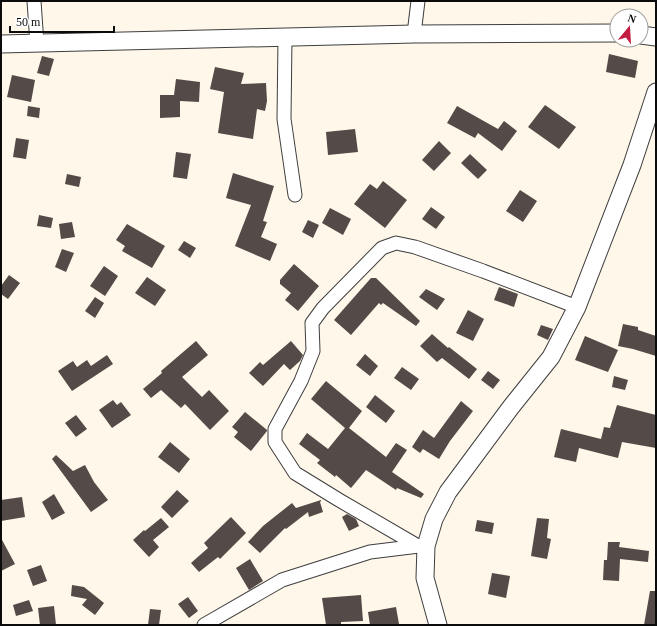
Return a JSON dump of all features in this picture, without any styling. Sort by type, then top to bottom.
[{"type":"street","points":[[34,1],[37,44]]},
{"type":"street","points":[[414,34],[418,1]]},
{"type":"street","points":[[1,44],[414,34],[609,33]]},
{"type":"street","points":[[285,38],[284,120],[295,195]]},
{"type":"street","points":[[438,625],[425,578],[422,546],[448,492],[511,407],[551,357],[577,307],[632,165],[656,92]]},
{"type":"street","points":[[422,546],[339,500],[295,473],[275,442],[275,428],[301,381],[313,352],[312,323],[323,308],[382,248],[396,243],[415,247],[483,271],[577,307]]},
{"type":"street","points":[[204,625],[282,580],[370,552],[422,546]]},
{"type":"building","points":[[609,54],[638,61],[635,78],[606,72]]},
{"type":"building","points":[[42,56],[54,59],[49,76],[37,73]]},
{"type":"building","points":[[215,67],[244,73],[241,84],[266,83],[267,101],[265,111],[257,109],[253,139],[218,133],[224,92],[210,89]]},
{"type":"building","points":[[12,75],[35,80],[31,102],[7,97]]},
{"type":"building","points":[[176,79],[200,82],[199,102],[180,101],[180,117],[160,118],[160,95],[174,95]]},
{"type":"building","points":[[545,105],[576,127],[559,149],[528,127]]},
{"type":"building","points":[[28,106],[40,108],[39,118],[27,116]]},
{"type":"building","points":[[457,106],[498,129],[504,121],[517,131],[502,151],[478,133],[475,138],[447,123]]},
{"type":"building","points":[[355,129],[358,152],[328,155],[326,132]]},
{"type":"building","points":[[16,138],[29,140],[26,159],[13,157]]},
{"type":"building","points":[[439,141],[451,153],[434,171],[422,160]]},
{"type":"building","points":[[176,152],[191,154],[187,179],[173,177]]},
{"type":"building","points":[[470,154],[487,170],[478,179],[461,163]]},
{"type":"building","points":[[233,173],[274,186],[263,221],[267,222],[261,237],[277,244],[270,261],[235,246],[251,205],[226,198]]},
{"type":"building","points":[[67,174],[81,177],[79,187],[65,184]]},
{"type":"building","points":[[383,181],[407,200],[385,228],[354,204],[370,184],[377,189]]},
{"type":"building","points":[[520,190],[537,201],[523,222],[506,211]]},
{"type":"building","points":[[431,207],[445,217],[436,229],[422,219]]},
{"type":"building","points":[[330,208],[351,219],[343,235],[322,223]]},
{"type":"building","points":[[39,215],[53,218],[51,228],[37,226]]},
{"type":"building","points":[[308,220],[319,225],[313,238],[302,232]]},
{"type":"building","points":[[72,222],[75,237],[61,239],[59,224]]},
{"type":"building","points":[[127,224],[165,246],[152,268],[122,251],[125,246],[116,240]]},
{"type":"building","points":[[184,241],[196,248],[190,258],[178,250]]},
{"type":"building","points":[[62,249],[74,253],[66,272],[55,267]]},
{"type":"building","points":[[294,264],[319,286],[298,311],[285,300],[291,293],[280,284],[280,280]]},
{"type":"building","points":[[104,266],[118,276],[105,296],[90,286]]},
{"type":"building","points":[[9,275],[20,283],[8,299],[1,294],[1,286]]},
{"type":"building","points":[[147,277],[166,290],[155,306],[135,293]]},
{"type":"building","points":[[371,278],[376,278],[420,321],[416,326],[383,303],[381,305],[379,303],[351,335],[334,320]]},
{"type":"building","points":[[499,287],[518,294],[514,307],[494,300]]},
{"type":"building","points":[[426,289],[445,299],[437,310],[419,297]]},
{"type":"building","points":[[95,297],[104,303],[95,318],[85,311]]},
{"type":"building","points":[[468,310],[484,319],[473,341],[456,333]]},
{"type":"building","points":[[623,324],[638,327],[638,330],[656,336],[656,356],[618,346]]},
{"type":"building","points":[[541,325],[553,329],[548,340],[537,335]]},
{"type":"building","points":[[432,334],[448,348],[449,347],[477,369],[469,379],[442,358],[437,362],[420,346]]},
{"type":"building","points":[[585,336],[618,350],[608,372],[575,360]]},
{"type":"building","points":[[196,341],[208,355],[182,377],[202,397],[209,390],[229,411],[210,430],[185,404],[181,408],[161,390],[151,398],[143,389],[162,373],[161,371]]},
{"type":"building","points":[[291,341],[303,355],[300,361],[290,370],[284,364],[263,386],[249,373],[260,362],[263,365]]},
{"type":"building","points":[[365,354],[378,366],[370,376],[356,365]]},
{"type":"building","points":[[107,355],[113,364],[72,391],[58,371],[73,361],[77,367],[87,360],[91,366]]},
{"type":"building","points":[[402,367],[419,379],[411,390],[394,378]]},
{"type":"building","points":[[488,371],[500,380],[493,389],[481,380]]},
{"type":"building","points":[[614,376],[628,380],[625,390],[612,387]]},
{"type":"building","points":[[326,381],[362,411],[349,428],[386,457],[396,443],[407,450],[392,472],[424,494],[421,498],[397,488],[396,490],[366,470],[351,488],[336,475],[335,477],[317,463],[320,460],[299,444],[307,433],[328,449],[345,428],[311,399]]},
{"type":"building","points":[[375,395],[395,411],[386,423],[366,407]]},
{"type":"building","points":[[113,400],[117,405],[121,402],[131,415],[112,428],[99,410]]},
{"type":"building","points":[[461,401],[473,411],[450,441],[439,459],[423,449],[420,453],[412,447],[423,430],[434,438]]},
{"type":"building","points":[[617,405],[656,415],[656,448],[622,442],[618,458],[579,448],[576,462],[554,457],[561,429],[601,439],[604,427],[610,428]]},
{"type":"building","points":[[245,412],[267,430],[251,451],[234,437],[238,432],[232,427]]},
{"type":"building","points":[[76,415],[87,429],[76,437],[65,423]]},
{"type":"building","points":[[170,442],[190,459],[179,473],[158,457]]},
{"type":"building","points":[[56,455],[73,471],[85,465],[94,482],[108,500],[91,512],[52,459]]},
{"type":"building","points":[[177,490],[189,501],[172,518],[161,507]]},
{"type":"building","points":[[54,494],[65,513],[52,520],[42,502]]},
{"type":"building","points":[[22,497],[25,517],[1,521],[1,500]]},
{"type":"building","points":[[321,500],[320,502],[323,512],[309,517],[308,512],[286,529],[285,528],[260,553],[248,542],[263,526],[292,503],[296,508]]},
{"type":"building","points":[[347,514],[356,519],[359,526],[349,531],[342,517]]},
{"type":"building","points":[[231,517],[246,533],[220,559],[218,557],[199,572],[191,563],[208,548],[204,543]]},
{"type":"building","points":[[161,518],[169,527],[153,540],[159,547],[149,557],[133,540]]},
{"type":"building","points":[[537,518],[549,519],[547,538],[551,539],[547,559],[531,556]]},
{"type":"building","points":[[477,520],[494,523],[492,534],[475,531]]},
{"type":"building","points":[[1,538],[15,564],[1,571]]},
{"type":"building","points":[[608,542],[620,542],[619,547],[649,551],[648,562],[620,559],[619,581],[603,580],[604,560],[607,560]]},
{"type":"building","points":[[250,559],[263,581],[249,590],[236,568]]},
{"type":"building","points":[[41,565],[47,581],[33,586],[27,570]]},
{"type":"building","points":[[492,573],[510,576],[506,598],[488,594]]},
{"type":"building","points":[[72,585],[84,587],[104,603],[95,615],[82,605],[87,599],[71,596]]},
{"type":"building","points":[[650,591],[656,591],[656,625],[644,625]]},
{"type":"building","points":[[361,595],[363,621],[341,622],[341,624],[326,625],[322,598]]},
{"type":"building","points":[[188,597],[198,611],[189,618],[178,604]]},
{"type":"building","points":[[29,600],[33,611],[16,616],[13,605]]},
{"type":"building","points":[[54,606],[56,625],[40,625],[38,608]]},
{"type":"building","points":[[396,607],[399,624],[370,625],[368,612]]},
{"type":"building","points":[[150,609],[161,610],[159,625],[148,625]]}]
